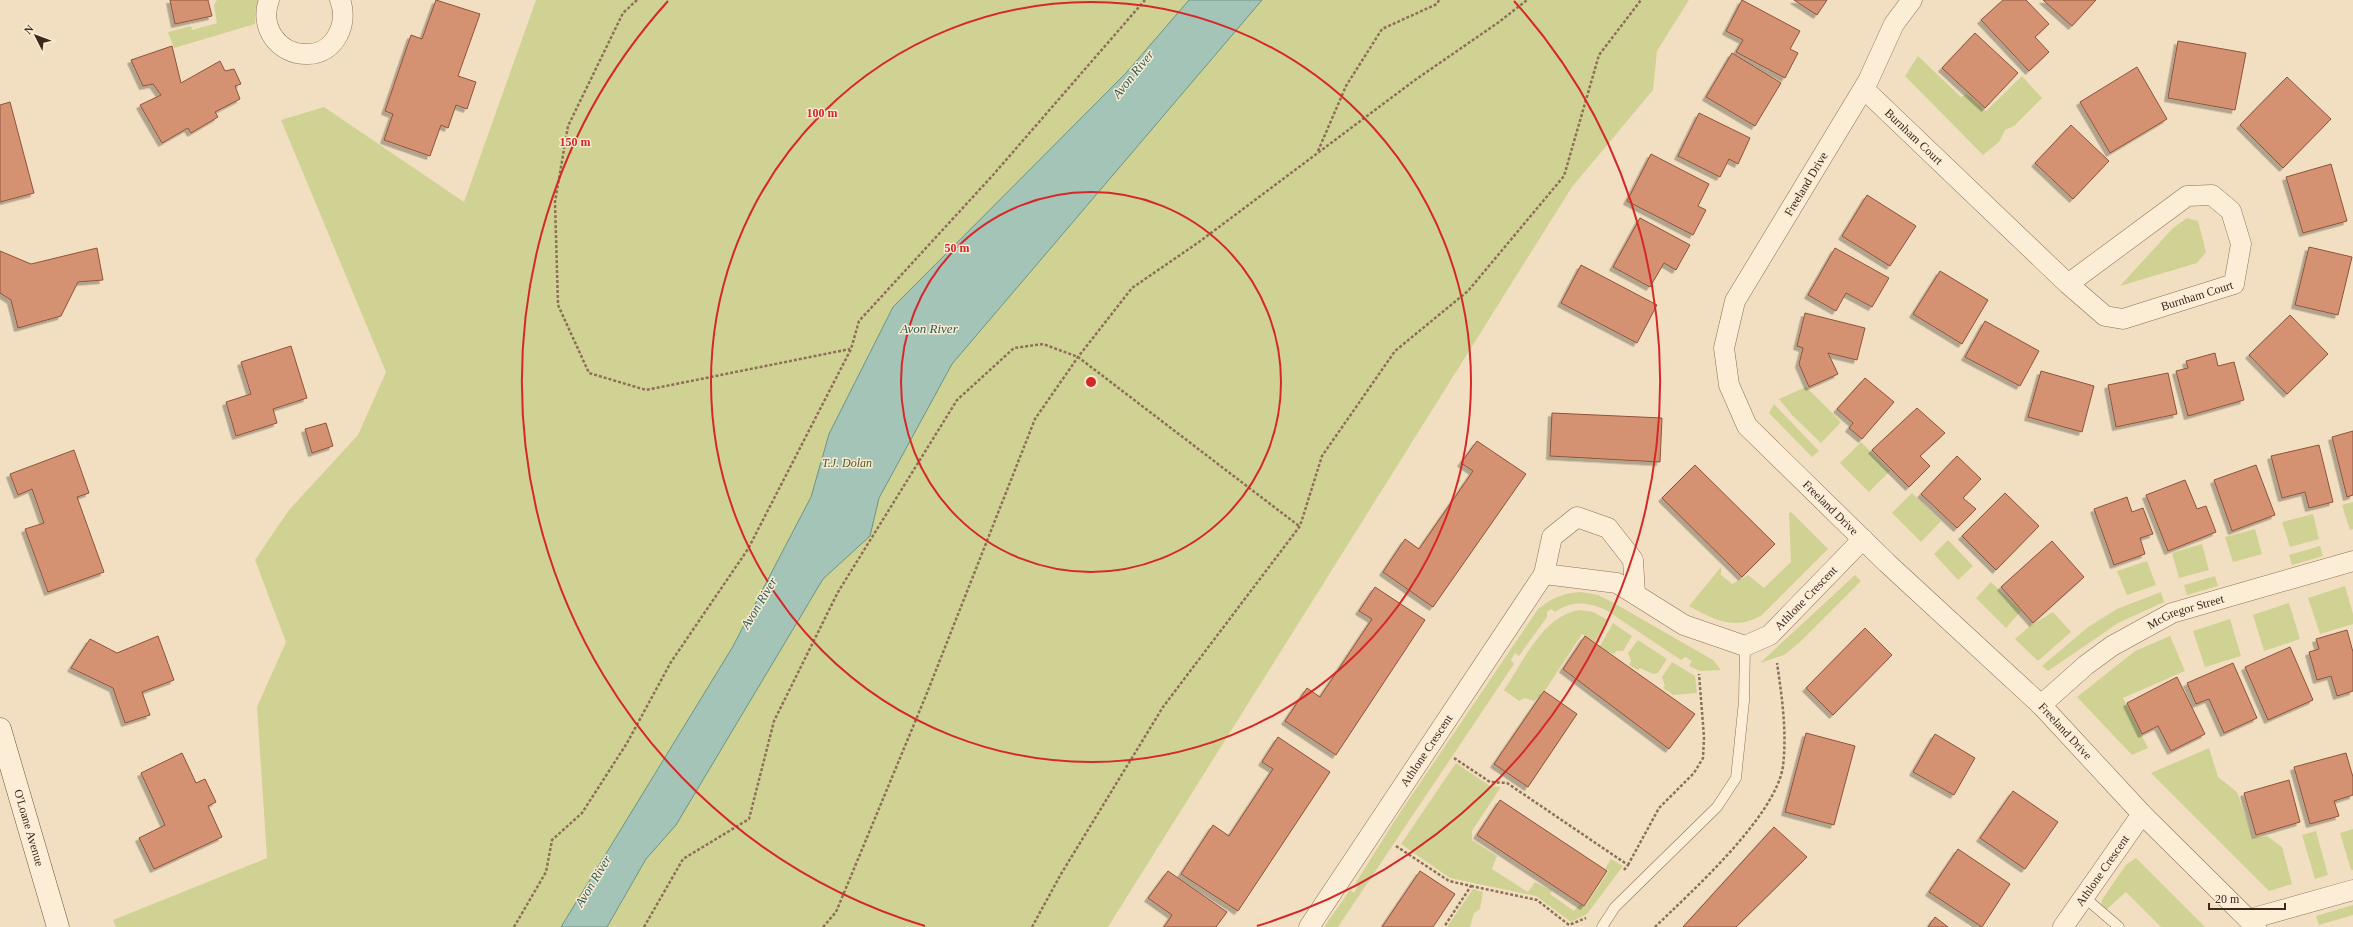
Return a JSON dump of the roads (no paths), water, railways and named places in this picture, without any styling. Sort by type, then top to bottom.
[{"type":"street","points":[[269,0],[266,15],[271,36],[285,49],[295,54],[309,54],[317,52],[334,42],[341,30],[343,7],[340,0]]},
{"type":"street","name":"Freeland Drive","points":[[1912,0],[1894,24],[1864,89],[1735,301],[1724,348],[1729,385],[1747,426],[1862,539],[2041,706],[2142,814],[2253,923]]},
{"type":"street","name":"Burnham Court","points":[[1864,89],[2068,284],[2105,316],[2123,319],[2234,284],[2240,244],[2231,211],[2212,195],[2187,196],[2068,284]]},
{"type":"street","name":"Athlone Crescent","points":[[1309,927],[1544,574],[1552,537],[1577,518],[1608,528],[1633,560],[1635,594]]},
{"type":"street","name":"Athlone Crescent","points":[[1745,646],[1770,635],[1862,539]]},
{"type":"street","name":"McGregor Street","points":[[2041,706],[2086,665],[2112,646],[2172,613],[2353,561]]},
{"type":"street","points":[[1544,574],[1617,583],[1684,625],[1745,646]]},
{"type":"street","name":"O'Loane Avenue","points":[[0,729],[58,927]]},
{"type":"street","name":"Athlone Crescent","points":[[2063,927],[2142,814]]},
{"type":"street","points":[[2253,923],[2353,890]]},
{"type":"lane","points":[[1602,927],[1615,907],[1717,807],[1736,778],[1744,701],[1745,646]]},
{"type":"lane","points":[[2084,897],[2119,927]]},
{"type":"water","name":"Avon River","points":[[1189,0],[1262,0],[952,364],[879,498],[870,536],[823,579],[676,825],[646,859],[607,927],[561,927],[732,648],[811,497],[829,434],[893,307],[1126,73]]},
{"type":"park label","name":"T.J. Dolan","points":[[847,463]]}]
